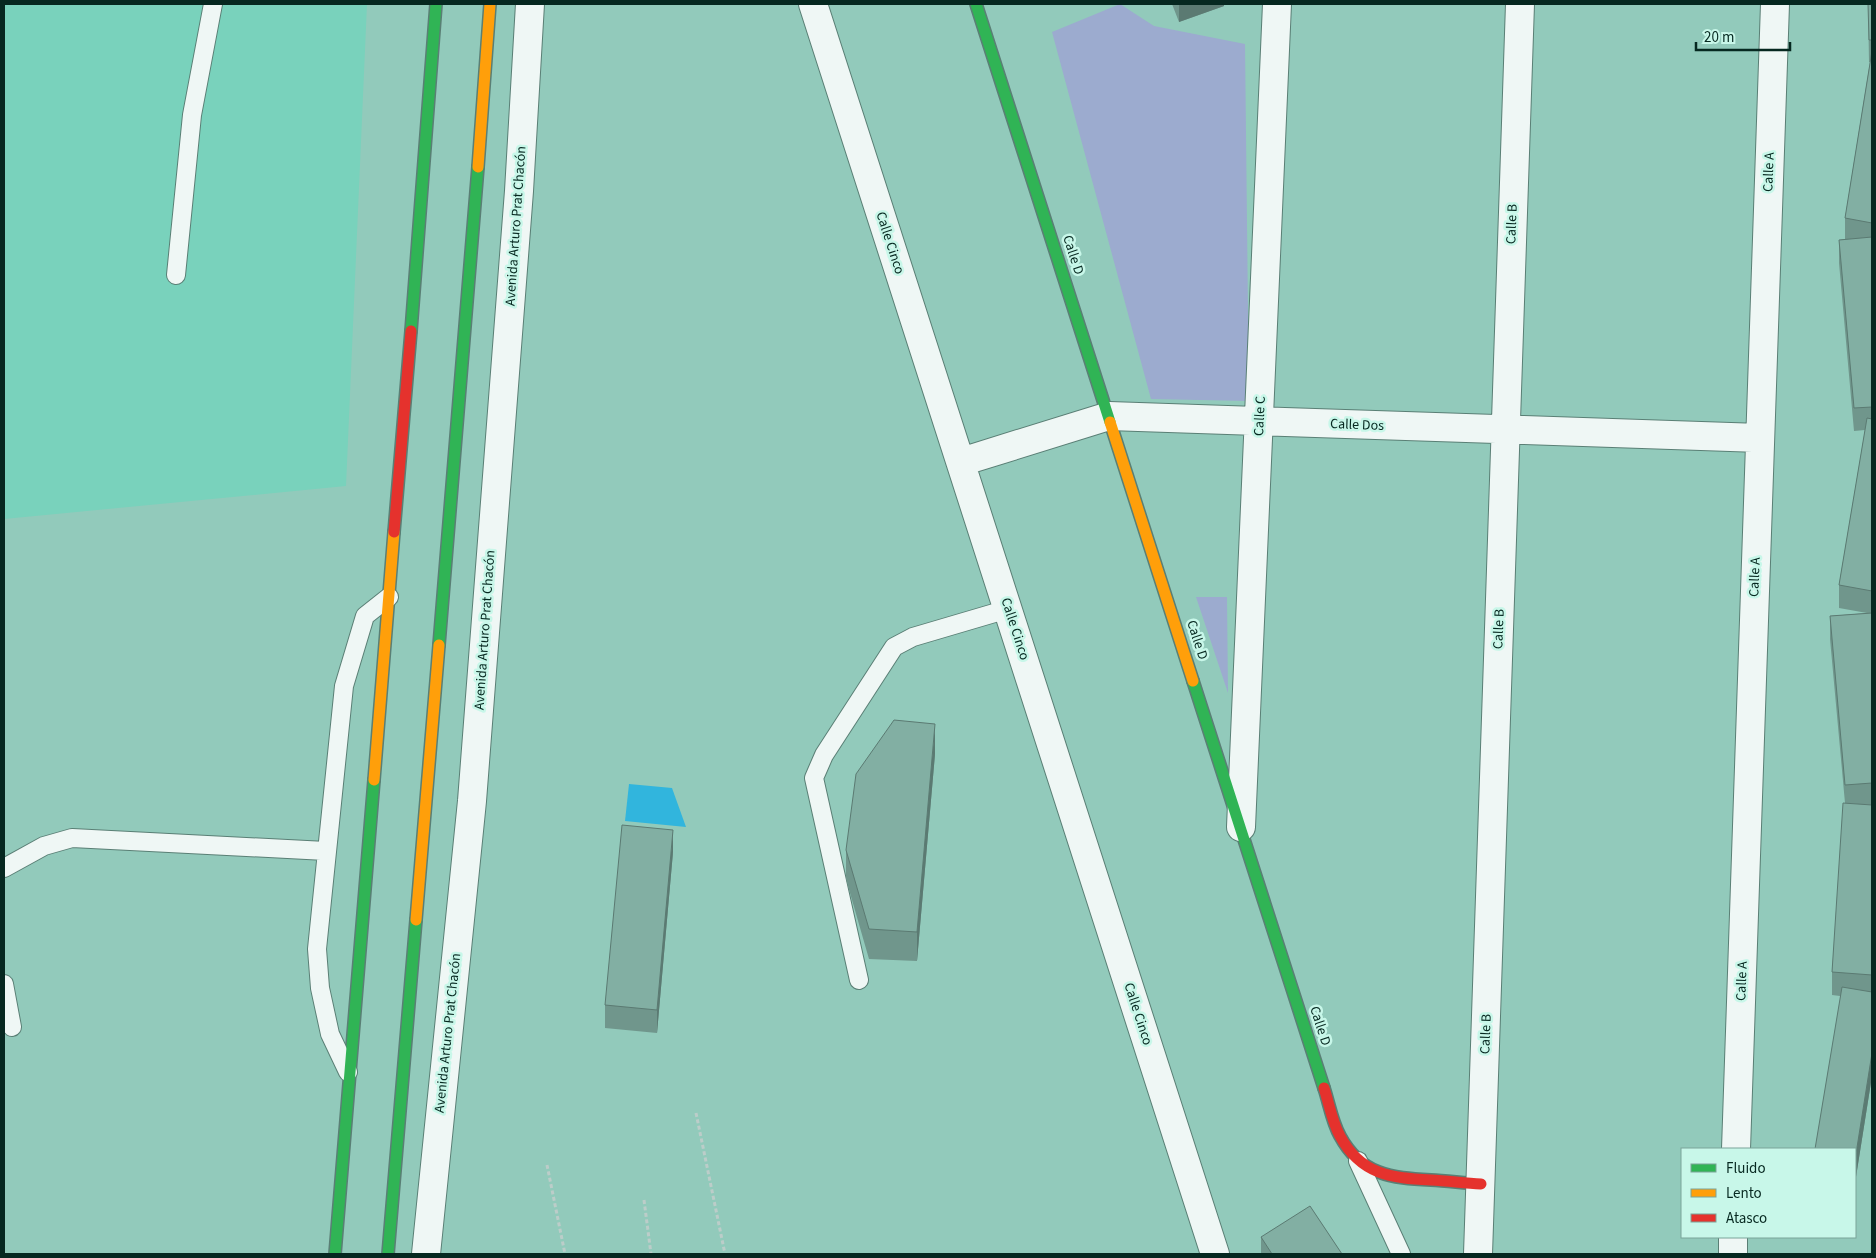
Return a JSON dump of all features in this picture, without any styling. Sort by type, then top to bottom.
[{"type":"main road","points":[[335,1254],[432,79],[436,4]]},
{"type":"main road","points":[[388,1254],[487,60],[490,4]]},
{"type":"main road","name":"Calle D","points":[[976,4],[1334,1120],[1347,1147],[1356,1158],[1368,1168],[1381,1175],[1395,1179],[1481,1184]]},
{"type":"street","name":"Avenida Arturo Prat Chacón","points":[[426,1254],[472,801],[520,191],[530,4]]},
{"type":"street","name":"Calle Cinco","points":[[813,4],[1215,1254]]},
{"type":"street","name":"Calle C","points":[[1241,829],[1277,4]]},
{"type":"street","name":"Calle B","points":[[1478,1254],[1520,4]]},
{"type":"street","name":"Calle A","points":[[1736,1148],[1774,4]]},
{"type":"street","name":"Calle Dos","points":[[961,462],[1109,416],[1760,438]]},
{"type":"street","points":[[1733,1238],[1733,1254]]},
{"type":"lane","points":[[176,276],[192,116],[213,4]]},
{"type":"lane","points":[[350,1077],[330,1034],[320,988],[317,949],[344,686],[365,616],[389,597]]},
{"type":"lane","points":[[859,980],[814,778],[824,755],[894,648],[913,637],[1008,609]]},
{"type":"lane","points":[[4,868],[44,846],[72,838],[326,851]]},
{"type":"lane","points":[[4,984],[12,1027]]},
{"type":"lane","points":[[1356,1158],[1402,1254]]},
{"type":"path","points":[[696,1113],[726,1254]]},
{"type":"path","points":[[547,1165],[565,1254]]},
{"type":"path","points":[[644,1200],[650,1254]]},
{"type":"shaded area","points":[[4,4],[367,4],[346,486],[4,519]]},
{"type":"shaded area","points":[[1120,4],[1154,26],[1245,44],[1249,401],[1151,399],[1052,32]]},
{"type":"shaded area","points":[[1196,597],[1227,597],[1228,693]]},
{"type":"water","points":[[629,784],[672,788],[686,827],[625,821]]},
{"type":"building","points":[[1868,4],[1872,4],[1872,40],[1869,40]]},
{"type":"building","points":[[1872,51],[1872,223],[1845,218]]},
{"type":"building","points":[[1872,237],[1872,407],[1854,408],[1839,240]]},
{"type":"building","points":[[1867,418],[1872,419],[1872,591],[1839,585]]},
{"type":"building","points":[[1872,613],[1872,783],[1845,785],[1830,616]]},
{"type":"building","points":[[894,720],[935,724],[917,932],[869,929],[846,850],[856,774]]},
{"type":"building","points":[[1843,803],[1872,805],[1872,975],[1832,972]]},
{"type":"building","points":[[622,825],[673,830],[657,1010],[605,1005]]},
{"type":"building","points":[[1842,987],[1872,992],[1872,1053],[1856,1154],[1856,1148],[1815,1148]]},
{"type":"building","points":[[1310,1206],[1342,1254],[1272,1254],[1261,1237]]},
{"type":"traffic: fast","points":[[411,331],[436,4]]},
{"type":"traffic: fast","points":[[976,4],[1110,422]]},
{"type":"traffic: fast","points":[[439,645],[478,167]]},
{"type":"traffic: fast","points":[[1193,681],[1324,1088]]},
{"type":"traffic: fast","points":[[335,1254],[374,780]]},
{"type":"traffic: fast","points":[[388,1254],[416,920]]},
{"type":"traffic: slow","points":[[478,167],[490,4]]},
{"type":"traffic: slow","points":[[1110,422],[1193,681]]},
{"type":"traffic: slow","points":[[374,780],[394,532]]},
{"type":"traffic: slow","points":[[416,920],[439,645]]},
{"type":"traffic: jam","points":[[394,532],[411,331]]},
{"type":"traffic: jam","points":[[1324,1088],[1337,1131],[1348,1149],[1367,1167],[1378,1172],[1403,1178],[1481,1184]]}]
